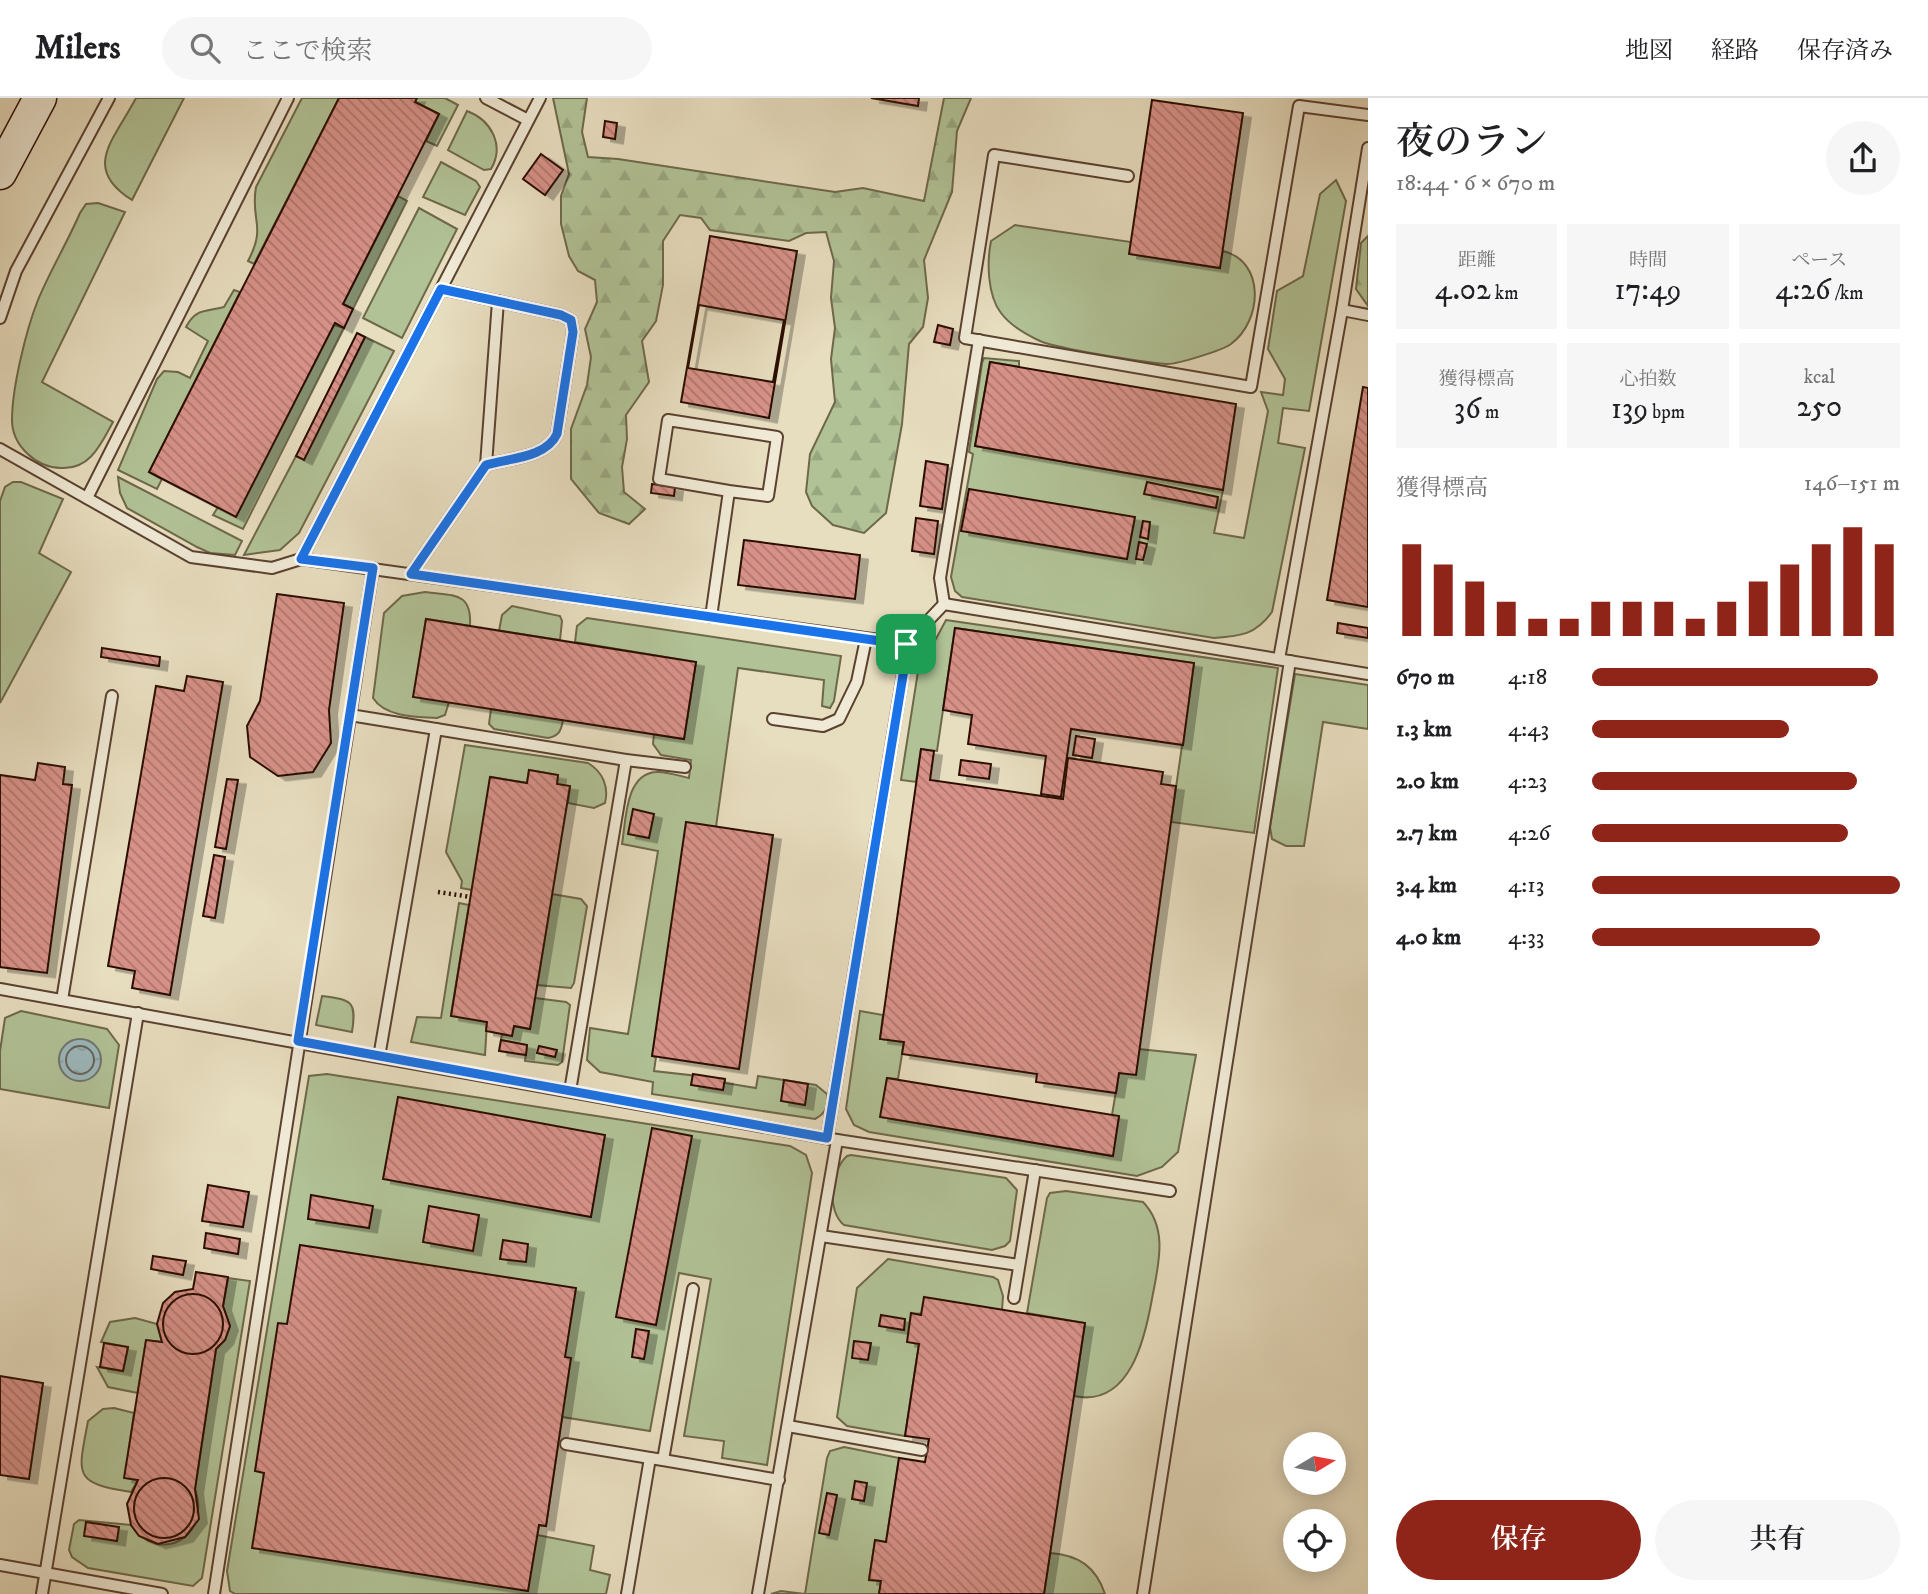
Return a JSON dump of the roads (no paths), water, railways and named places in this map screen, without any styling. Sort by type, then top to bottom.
[{"type":"main road","points":[[0,173],[40,98]]},
{"type":"lane","points":[[0,318],[16,271],[109,98]]},
{"type":"lane","points":[[87,498],[288,98]]},
{"type":"lane","points":[[486,98],[528,120]]},
{"type":"lane","points":[[301,559],[540,98]]},
{"type":"lane","points":[[1128,176],[995,155],[965,338],[1251,387],[1299,106],[1368,115]]},
{"type":"lane","points":[[1143,1594],[1284,660],[1368,148]]},
{"type":"lane","points":[[441,289],[561,315],[571,320],[573,332],[557,434],[553,443],[542,451],[486,465]]},
{"type":"lane","points":[[411,574],[486,465],[498,301]]},
{"type":"lane","points":[[1342,310],[1368,315]]},
{"type":"lane","points":[[944,604],[940,579],[979,340]]},
{"type":"lane","points":[[668,420],[777,437],[768,496],[729,491],[659,479],[668,420]]},
{"type":"lane","points":[[0,449],[191,557],[272,568],[301,559],[906,644]]},
{"type":"lane","points":[[712,617],[729,491]]},
{"type":"lane","points":[[214,1594],[373,568]]},
{"type":"lane","points":[[944,604],[1368,674]]},
{"type":"lane","points":[[758,1594],[821,1236],[832,1139],[906,644],[944,604]]},
{"type":"lane","points":[[773,719],[823,726],[839,719],[857,682],[866,639]]},
{"type":"lane","points":[[62,1000],[112,696]]},
{"type":"lane","points":[[350,715],[626,760],[685,767]]},
{"type":"lane","points":[[380,1057],[436,729]]},
{"type":"lane","points":[[570,1091],[626,760]]},
{"type":"lane","points":[[0,989],[832,1139],[1170,1191]]},
{"type":"lane","points":[[42,1594],[138,1013]]},
{"type":"lane","points":[[1014,1298],[1035,1170]]},
{"type":"lane","points":[[821,1236],[1019,1265]]},
{"type":"lane","points":[[663,1460],[693,1289]]},
{"type":"lane","points":[[788,1426],[922,1450]]},
{"type":"lane","points":[[566,1444],[779,1480]]},
{"type":"lane","points":[[627,1594],[650,1458]]},
{"type":"lane","points":[[0,1565],[162,1594]]},
{"type":"water","points":[[80,1039],[95,1045],[101,1060],[95,1075],[80,1081],[65,1075],[59,1060],[65,1045]]}]
